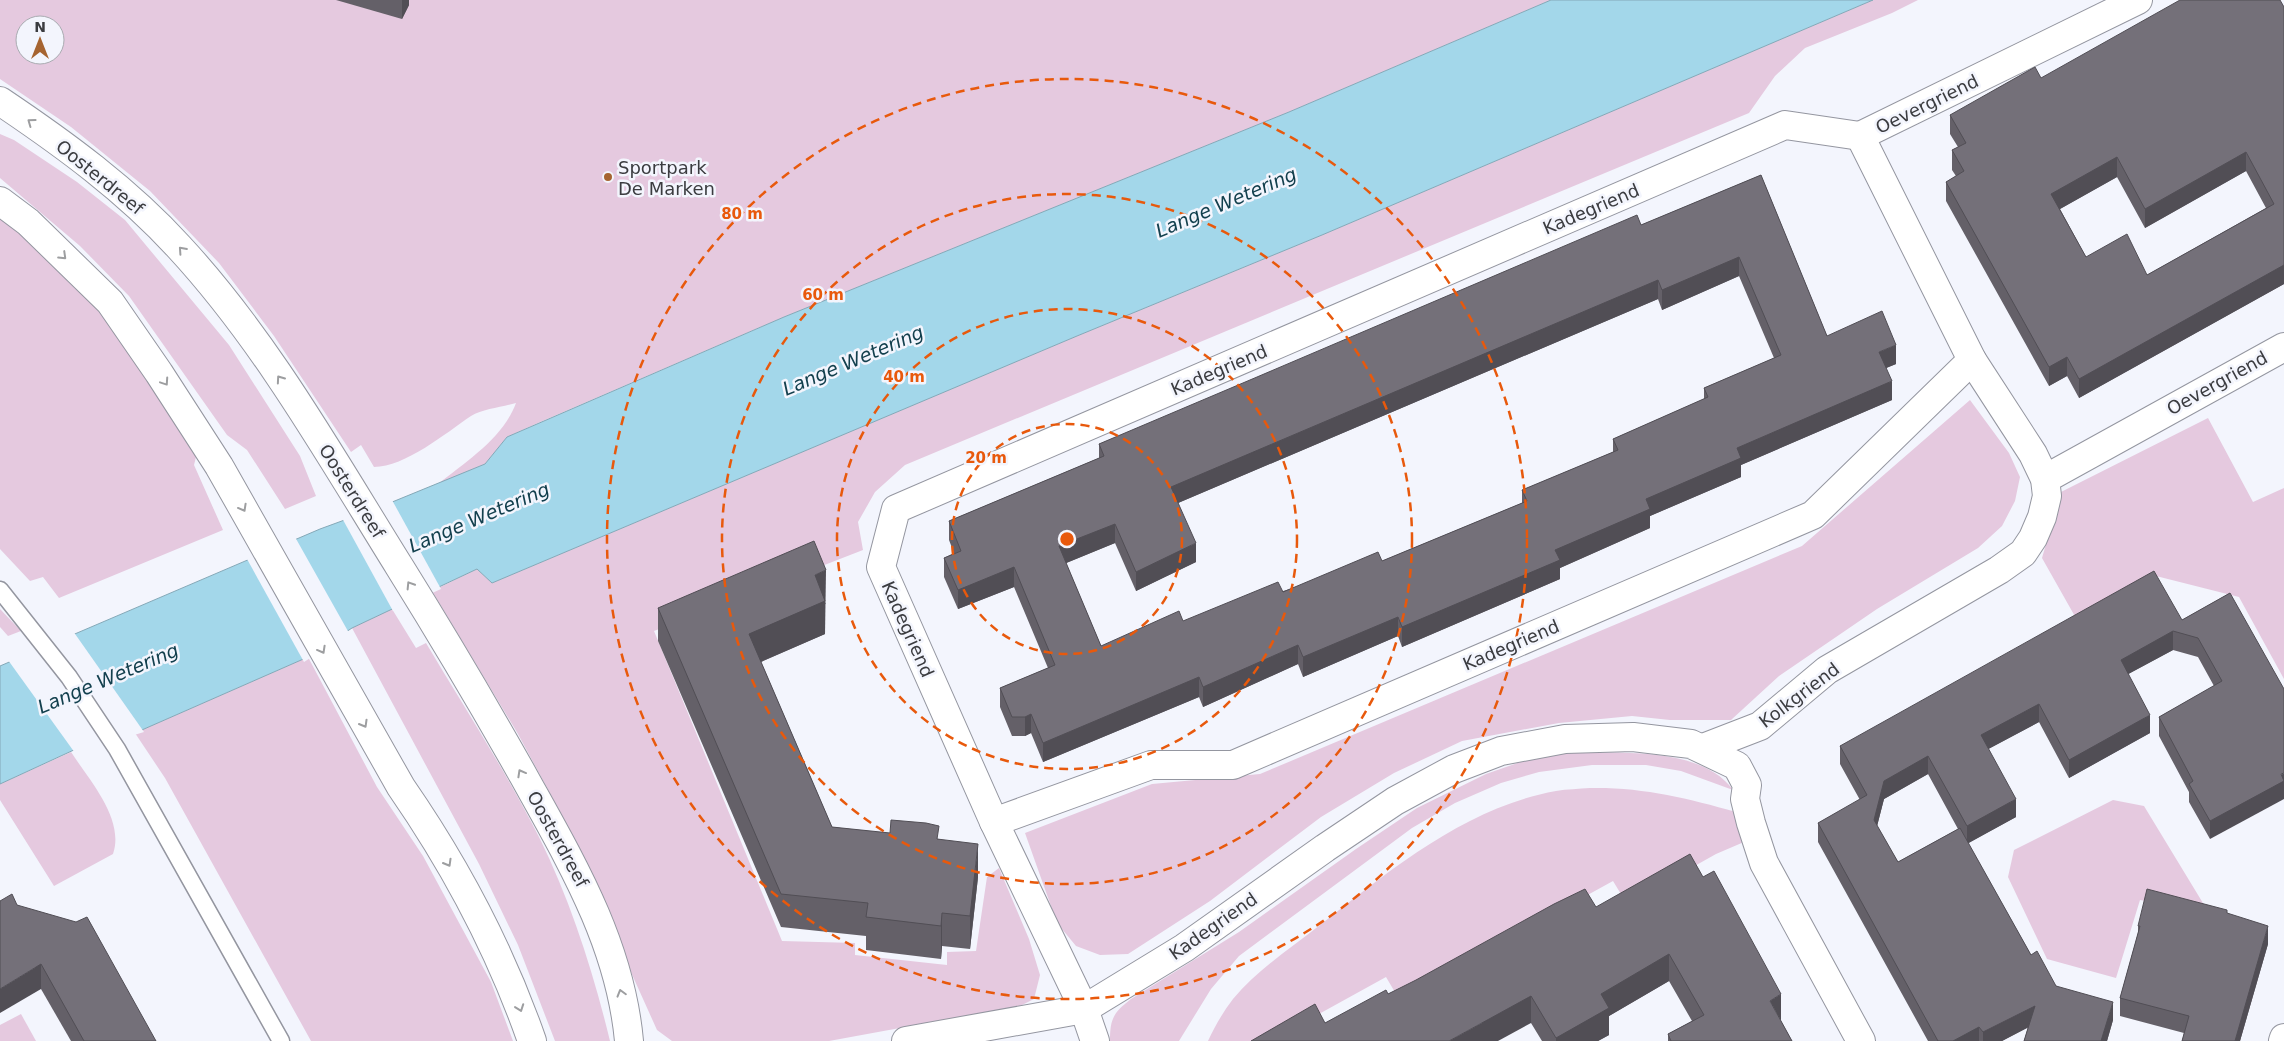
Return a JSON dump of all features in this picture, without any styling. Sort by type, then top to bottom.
[{"type":"street","name":"Oevergriend","points":[[1972,360],[1860,136],[2138,0]]},
{"type":"street","name":"Oosterdreef","points":[[0,101],[80,158],[126,196],[178,246],[228,304],[308,419],[463,670],[580,876],[601,925],[627,1012],[630,1041]]},
{"type":"street","name":"Kadegriend","points":[[1084,1009],[994,822],[880,567],[896,509],[1785,126],[1860,136]]},
{"type":"street","points":[[0,201],[28,222],[110,302],[197,430],[401,787],[420,815],[466,893],[518,1002],[532,1041]]},
{"type":"street","name":"Oevergriend","points":[[2045,479],[2284,347]]},
{"type":"street","name":"Kadegriend","points":[[994,822],[1151,765],[1233,765],[1813,516],[1972,360]]},
{"type":"street","name":"Kolkgriend","points":[[1703,748],[1760,726],[1827,670],[1999,570],[2023,552],[2042,517],[2047,496],[2045,479],[2033,454],[1972,360]]},
{"type":"street","name":"Kadegriend","points":[[906,1041],[1084,1009],[1184,948],[1395,801],[1454,769],[1501,751],[1565,739],[1633,737],[1691,744],[1703,748]]},
{"type":"street","points":[[1703,748],[1737,766],[1747,785],[1745,799],[1764,863],[1861,1041]]},
{"type":"street","points":[[1084,1009],[1094,1041]]},
{"type":"lane","points":[[0,590],[69,677],[117,749],[281,1041]]},
{"type":"shaded area","name":"Sportpark De Marken","points":[[0,0],[1551,0],[1289,112],[784,317],[538,423],[507,437],[485,464],[438,484],[493,438],[510,416],[516,403],[471,416],[412,455],[386,466],[374,467],[361,445],[351,452],[274,336],[219,263],[150,191],[71,127],[0,79]]},
{"type":"shaded area","points":[[1873,0],[1918,0],[1892,13],[1805,48],[1775,76],[1749,113],[905,465],[875,492],[858,522],[863,550],[654,631],[782,941],[855,943],[855,955],[947,965],[947,952],[976,951],[987,877],[999,868],[1029,939],[1040,975],[1034,999],[1020,1006],[829,1041],[672,1041],[657,1030],[630,970],[613,922],[574,838],[518,734],[432,591],[477,569],[492,583],[1077,336],[1322,235]]},
{"type":"shaded area","points":[[0,134],[14,140],[77,182],[125,220],[229,345],[300,456],[316,496],[285,509],[247,450],[227,435],[129,296],[80,246],[0,178]]},
{"type":"shaded area","points":[[0,212],[103,309],[197,453],[194,465],[223,530],[59,598],[43,577],[30,581],[0,549]]},
{"type":"shaded area","points":[[1970,400],[2009,453],[2020,477],[2015,501],[2002,526],[1978,548],[1877,609],[1779,676],[1731,720],[1670,720],[1632,716],[1559,723],[1462,741],[1394,773],[1321,817],[1210,901],[1128,954],[1100,955],[1076,946],[1057,923],[1025,833],[1152,784],[1260,774],[1802,546]]},
{"type":"shaded area","points":[[2208,418],[2253,502],[2284,488],[2284,679],[2239,597],[2156,576],[2077,620],[2042,558],[2061,492]]},
{"type":"shaded area","points":[[0,609],[21,631],[8,636],[0,627]]},
{"type":"shaded area","points":[[392,609],[416,648],[426,643],[498,763],[539,837],[561,886],[580,937],[610,1041],[555,1041],[518,945],[479,864],[352,628]]},
{"type":"shaded area","points":[[308,657],[377,787],[423,856],[491,982],[513,1041],[311,1041],[165,778],[135,733]]},
{"type":"shaded area","points":[[71,752],[95,787],[110,814],[114,827],[115,841],[113,854],[54,886],[0,800],[0,784]]},
{"type":"shaded area","points":[[1567,753],[1633,753],[1680,759],[1701,766],[1719,776],[1733,790],[1681,771],[1646,765],[1592,765],[1539,772],[1501,783],[1455,803],[1412,828],[1239,956],[1211,989],[1179,1041],[1110,1041],[1112,1022],[1116,1013],[1131,999],[1239,932],[1417,808],[1486,774],[1529,759]]},
{"type":"shaded area","points":[[1590,788],[1646,791],[1700,802],[1736,812],[1744,842],[1716,854],[1627,904],[1613,881],[1399,999],[1386,977],[1270,1041],[1208,1041],[1229,1004],[1253,978],[1374,883],[1430,843],[1491,811],[1523,799],[1556,791]]},
{"type":"shaded area","points":[[2113,800],[2144,806],[2209,913],[2140,900],[2116,978],[2047,959],[2008,877],[2014,850]]},
{"type":"shaded area","points":[[21,1014],[36,1041],[0,1041],[0,1025]]},
{"type":"water","name":"Lange Wetering","points":[[1551,0],[1873,0],[1322,235],[1077,336],[492,583],[477,569],[352,628],[308,657],[135,733],[76,749],[0,784],[0,666],[320,529],[380,507],[485,464],[507,437],[784,317],[1289,112]]},
{"type":"pier","points":[[392,500],[441,589],[393,611],[342,518]]},
{"type":"pier","points":[[295,537],[349,633],[304,662],[247,559]]},
{"type":"pier","points":[[73,631],[144,732],[75,753],[8,660]]},
{"type":"building","points":[[2180,0],[2280,0],[2284,7],[2284,265],[2079,379],[2067,357],[2049,367],[1946,182],[1964,171],[1952,150],[1966,143],[1950,115],[2035,67],[2041,78]],"holes":[[[2246,152],[2274,204],[2147,275],[2127,234],[2086,257],[2051,194],[2117,157],[2145,209]]]},
{"type":"building","points":[[1761,175],[1827,336],[1882,311],[1896,345],[1879,352],[1892,381],[1737,448],[1741,458],[1646,499],[1650,509],[1555,550],[1560,560],[1402,627],[1398,617],[1303,657],[1298,645],[1203,687],[1199,677],[1043,743],[1031,714],[1025,717],[1012,717],[1000,688],[1055,665],[1014,567],[958,590],[944,558],[961,551],[949,521],[1104,456],[1099,444],[1637,215],[1641,225]],"holes":[[[1739,257],[1781,355],[1704,388],[1708,397],[1613,439],[1618,450],[1522,490],[1527,501],[1382,561],[1378,552],[1283,592],[1278,582],[1183,621],[1179,611],[1101,646],[1059,546],[1115,524],[1136,572],[1196,543],[1171,487],[1658,280],[1662,290]]]},
{"type":"building","points":[[814,541],[826,570],[815,575],[825,601],[749,634],[832,827],[890,833],[891,820],[926,823],[939,826],[937,839],[978,844],[970,916],[942,913],[941,926],[866,917],[868,903],[781,894],[658,608]]},
{"type":"building","points":[[2154,571],[2182,620],[2230,593],[2284,689],[2284,773],[2281,774],[2284,781],[2210,821],[2189,784],[2193,781],[2159,717],[2222,681],[2198,638],[2173,631],[2121,660],[2150,715],[2069,760],[2039,704],[1981,735],[2016,799],[1967,826],[1928,756],[1884,781],[1874,820],[1898,862],[1960,828],[2031,955],[2037,951],[2056,986],[2113,1002],[2101,1041],[2024,1041],[2035,1006],[1983,1032],[1979,1027],[1953,1041],[1938,1041],[1818,823],[1867,795],[1840,746]]},
{"type":"building","points":[[1690,854],[1703,877],[1714,871],[1781,994],[1770,1001],[1792,1041],[1671,1041],[1668,1034],[1704,1015],[1669,954],[1601,994],[1609,1008],[1556,1038],[1531,996],[1449,1041],[1251,1041],[1315,1004],[1325,1023],[1386,990],[1388,994],[1416,980],[1585,889],[1596,907]]},
{"type":"building","points":[[2147,889],[2227,910],[2227,913],[2268,926],[2235,1041],[2182,1041],[2189,1016],[2120,998],[2140,926],[2138,926]]},
{"type":"building","points":[[12,894],[17,905],[76,922],[87,917],[156,1041],[84,1041],[41,964],[0,989],[0,901]]},
{"type":"place","name":"Sportpark De Marken","points":[[608,177]]}]
